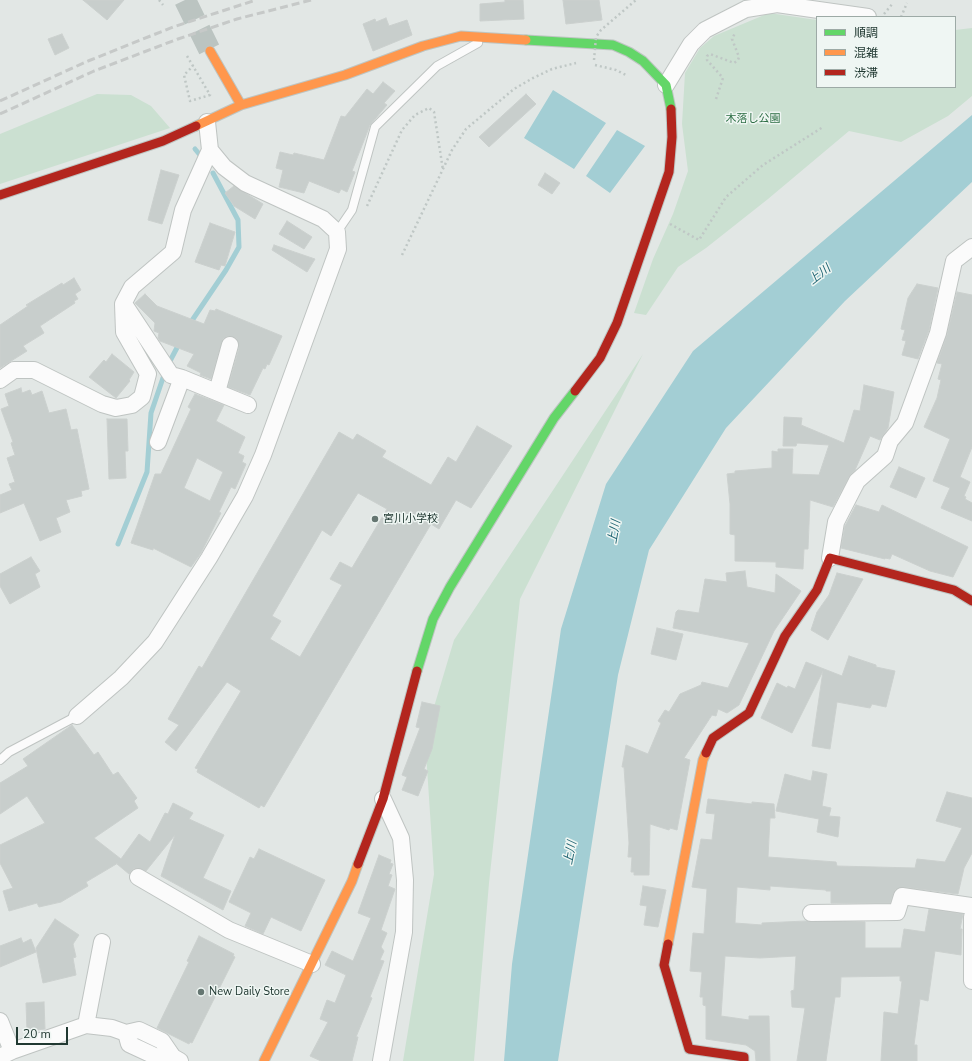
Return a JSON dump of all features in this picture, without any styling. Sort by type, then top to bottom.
[{"type":"street","points":[[666,84],[690,44],[705,30],[746,9],[777,4],[861,16]]},
{"type":"street","points":[[0,195],[163,141],[241,105],[345,75],[423,46],[461,36],[613,45],[629,52],[643,61],[666,84],[672,118],[669,172],[617,323],[600,358],[554,418],[450,588],[433,619],[422,651],[383,799],[352,881],[264,1061]]},
{"type":"street","points":[[210,51],[241,105]]},
{"type":"street","points":[[0,380],[14,370],[34,370],[102,404],[116,408],[132,405],[142,397],[148,374],[124,332],[123,304],[132,287],[173,252],[183,210],[210,150],[207,122]]},
{"type":"street","points":[[77,716],[121,678],[155,642],[209,558],[245,496],[263,455],[338,249],[337,232],[323,219],[245,183],[224,167],[210,150]]},
{"type":"street","points":[[744,1061],[744,1057],[689,1049],[664,965],[669,932],[703,760],[713,738],[749,713],[785,636],[817,590],[830,558],[836,522],[857,481],[885,456],[890,441],[906,423],[938,333],[954,261],[972,247]]},
{"type":"street","points":[[123,304],[170,375],[182,378],[248,405]]},
{"type":"street","points":[[217,392],[230,345]]},
{"type":"street","points":[[158,442],[182,378]]},
{"type":"street","points":[[830,558],[954,590],[972,601]]},
{"type":"street","points":[[381,1061],[404,932],[405,880],[401,838],[383,799]]},
{"type":"street","points":[[138,877],[228,930],[312,964]]},
{"type":"street","points":[[811,913],[897,912],[902,896],[972,906]]},
{"type":"street","points":[[972,917],[972,981]]},
{"type":"street","points":[[86,1025],[102,942]]},
{"type":"street","points":[[0,1021],[6,1054],[86,1025],[112,1028],[126,1033],[139,1030],[162,1041],[176,1059]]},
{"type":"lane","points":[[337,232],[352,210],[376,127],[437,66],[488,38]]},
{"type":"lane","points":[[0,760],[9,752],[77,716]]},
{"type":"path","points":[[159,0],[163,5]]},
{"type":"path","points":[[594,60],[596,37],[601,30],[636,0]]},
{"type":"path","points":[[880,16],[887,12],[893,3]]},
{"type":"path","points":[[901,16],[907,3]]},
{"type":"path","points":[[716,99],[723,78],[707,60],[707,56],[710,54],[734,63],[738,60],[739,57],[732,38],[739,30]]},
{"type":"path","points":[[187,56],[193,66],[210,96],[190,101],[184,75],[193,66]]},
{"type":"path","points":[[402,255],[452,150],[466,128],[514,89],[552,69],[583,64]]},
{"type":"path","points":[[588,64],[616,70],[630,77]]},
{"type":"path","points":[[364,213],[402,130],[415,115],[429,108],[434,112],[442,171]]},
{"type":"path","points":[[666,222],[699,240],[726,197],[763,165],[823,127]]},
{"type":"green space","name":"木落し公園","points":[[769,13],[816,20],[816,88],[956,88],[956,30],[972,28],[972,96],[948,116],[901,142],[849,131],[768,199],[706,248],[678,267],[646,315],[634,313],[653,259],[673,214],[688,171],[682,124],[685,73],[700,48],[714,36]]},
{"type":"green space","points":[[97,94],[131,95],[151,106],[170,128],[0,184],[0,134]]},
{"type":"green space","points":[[643,354],[520,599],[489,883],[474,1061],[403,1061],[434,874],[425,737],[454,640]]},
{"type":"water","points":[[553,90],[606,123],[574,169],[524,138]]},
{"type":"water","name":"上川","points":[[972,115],[972,182],[845,301],[726,428],[649,550],[618,675],[558,1061],[504,1061],[512,964],[561,629],[606,484],[693,351]]},
{"type":"water","points":[[617,130],[645,146],[610,193],[586,176]]},
{"type":"building","points":[[83,0],[124,0],[107,20]]},
{"type":"building","points":[[505,0],[523,0],[524,19],[480,21],[480,4],[505,2]]},
{"type":"building","points":[[563,0],[599,0],[602,20],[566,24]]},
{"type":"building","points":[[386,18],[389,26],[407,20],[412,35],[373,51],[363,24],[375,19],[376,22]]},
{"type":"building","points":[[62,34],[69,48],[55,55],[48,39]]},
{"type":"building","points":[[383,82],[395,91],[384,103],[387,105],[370,125],[352,171],[355,172],[347,192],[341,189],[339,193],[309,181],[304,193],[279,187],[283,170],[276,168],[280,152],[293,155],[294,153],[324,160],[341,116],[345,117],[367,89],[373,94]]},
{"type":"building","points":[[526,94],[536,104],[489,147],[479,137]]},
{"type":"building","points":[[161,170],[179,175],[162,224],[148,220]]},
{"type":"building","points":[[545,173],[560,183],[552,194],[538,185]]},
{"type":"building","points":[[234,186],[263,204],[255,219],[234,206],[225,193]]},
{"type":"building","points":[[287,221],[312,237],[304,249],[279,234]]},
{"type":"building","points":[[210,223],[235,232],[225,266],[221,265],[219,270],[195,262]]},
{"type":"building","points":[[274,245],[315,259],[307,272],[272,250]]},
{"type":"building","points":[[74,278],[81,290],[75,294],[78,299],[74,301],[75,303],[40,326],[44,333],[23,346],[27,351],[0,368],[0,325],[28,306],[26,305],[62,283],[63,285]]},
{"type":"building","points":[[917,284],[938,288],[929,330],[918,359],[902,355],[906,341],[902,340],[905,330],[901,329],[908,298]]},
{"type":"building","points":[[957,292],[972,295],[972,447],[960,477],[970,482],[964,496],[966,497],[965,499],[972,503],[972,521],[941,508],[950,488],[933,481],[950,439],[924,427],[937,398],[941,380],[938,379],[942,364],[937,363],[947,335]]},
{"type":"building","points":[[145,294],[157,306],[204,324],[210,310],[215,311],[216,309],[282,336],[269,365],[267,364],[265,369],[263,368],[250,395],[228,387],[239,348],[236,338],[228,336],[223,339],[211,379],[200,375],[201,373],[187,366],[194,354],[160,341],[158,338],[159,333],[154,331],[155,323],[135,303]]},
{"type":"building","points":[[112,354],[134,372],[129,380],[130,381],[116,398],[89,377],[104,360],[106,362]]},
{"type":"building","points":[[864,385],[894,392],[888,428],[880,440],[870,436],[855,470],[849,477],[833,507],[810,500],[808,549],[804,549],[803,569],[776,567],[776,562],[735,561],[735,535],[730,534],[730,504],[727,474],[735,473],[735,471],[772,468],[772,451],[778,452],[778,449],[793,449],[792,474],[819,475],[829,445],[797,443],[796,446],[783,446],[784,417],[802,418],[801,425],[844,443],[854,410],[860,411]]},
{"type":"building","points":[[21,388],[22,393],[30,390],[32,395],[42,391],[49,413],[66,409],[71,430],[77,429],[89,489],[81,491],[82,496],[66,500],[70,512],[56,518],[61,532],[40,541],[24,503],[0,513],[0,495],[12,490],[9,484],[15,482],[7,458],[15,455],[11,443],[13,442],[1,409],[9,406],[5,394]]},
{"type":"building","points":[[195,394],[224,405],[216,421],[245,437],[238,453],[244,456],[242,462],[246,464],[235,489],[231,487],[219,512],[221,513],[201,553],[191,567],[153,548],[153,550],[131,543],[155,474],[161,474],[191,409],[188,407]],"holes":[[[197,458],[223,472],[210,501],[184,488]]]},
{"type":"building","points":[[107,419],[127,419],[128,451],[125,451],[126,478],[109,479]]},
{"type":"building","points":[[477,426],[512,446],[471,508],[456,500],[439,529],[431,524],[264,807],[261,805],[259,808],[197,772],[198,769],[195,768],[241,691],[227,682],[176,751],[165,742],[179,725],[168,719],[199,666],[202,668],[339,432],[353,440],[357,434],[386,451],[382,457],[431,485],[448,457],[456,462]],"holes":[[[358,493],[387,509],[352,568],[340,562],[330,579],[342,585],[300,657],[270,639],[281,621],[272,616],[322,530],[331,536]]]},
{"type":"building","points":[[899,467],[925,478],[916,498],[890,487]]},
{"type":"building","points":[[856,505],[879,512],[882,505],[968,547],[953,577],[930,571],[892,554],[890,559],[885,559],[841,548],[845,526]]},
{"type":"building","points":[[31,557],[40,571],[35,574],[40,587],[10,604],[0,586],[0,574]]},
{"type":"building","points":[[745,571],[747,587],[775,593],[776,574],[801,591],[774,631],[739,705],[727,713],[718,709],[716,716],[712,715],[684,758],[690,760],[677,830],[670,828],[669,830],[650,824],[649,875],[634,875],[634,872],[631,872],[632,857],[628,857],[629,843],[624,767],[622,767],[626,745],[648,754],[661,723],[658,721],[665,710],[669,712],[680,694],[701,685],[702,682],[728,688],[749,643],[673,628],[676,612],[678,610],[699,613],[705,579],[727,582],[726,573]]},
{"type":"building","points":[[837,573],[863,579],[828,640],[811,630],[817,612],[829,595]]},
{"type":"building","points":[[657,628],[683,634],[676,660],[651,654]]},
{"type":"building","points":[[849,656],[876,665],[876,667],[895,671],[886,707],[872,704],[870,708],[837,702],[830,749],[812,746],[823,671],[792,733],[761,718],[777,683],[787,688],[788,686],[795,689],[806,662],[842,676]]},
{"type":"building","points":[[422,702],[440,706],[432,749],[424,769],[428,771],[418,796],[402,790],[407,777],[402,775],[420,728],[416,727]]},
{"type":"building","points":[[72,725],[94,755],[98,752],[113,775],[118,772],[137,798],[134,801],[138,808],[94,838],[121,859],[139,834],[150,842],[165,813],[168,814],[173,803],[193,813],[189,819],[224,835],[203,878],[231,891],[223,910],[161,876],[175,835],[146,871],[138,868],[133,869],[129,874],[117,864],[118,863],[86,882],[88,886],[61,902],[39,907],[37,903],[9,911],[3,891],[13,888],[0,863],[0,845],[45,823],[27,796],[0,814],[0,783],[28,766],[23,759]]},
{"type":"building","points":[[813,771],[827,774],[822,806],[831,808],[829,816],[840,817],[838,837],[817,832],[819,819],[776,811],[785,774],[811,781]]},
{"type":"building","points":[[947,792],[972,798],[972,853],[964,868],[958,894],[903,887],[895,890],[890,903],[831,903],[831,891],[826,890],[770,886],[770,890],[737,887],[735,923],[762,925],[762,923],[806,921],[865,922],[865,948],[901,948],[904,929],[925,932],[929,909],[963,914],[960,929],[962,929],[961,955],[935,951],[928,1001],[920,999],[914,1045],[917,1045],[917,1061],[881,1061],[884,1012],[898,1014],[902,981],[900,981],[900,976],[841,977],[840,997],[835,997],[826,1061],[797,1061],[805,1008],[792,1007],[791,991],[794,990],[796,956],[760,958],[725,956],[721,1016],[749,1020],[749,1016],[769,1016],[770,1061],[756,1061],[755,1051],[746,1045],[706,1039],[706,1006],[703,1005],[703,997],[700,997],[702,972],[690,971],[693,933],[704,934],[707,889],[692,887],[701,839],[712,840],[715,814],[706,813],[708,799],[752,804],[752,802],[774,804],[775,818],[770,818],[768,857],[836,862],[837,866],[915,868],[917,859],[945,862],[962,828],[936,821]]},
{"type":"building","points":[[259,849],[325,880],[301,931],[271,917],[263,934],[245,926],[251,913],[229,902],[250,857],[254,859]]},
{"type":"building","points":[[379,855],[391,860],[390,863],[393,864],[389,874],[392,875],[388,886],[395,889],[381,930],[387,933],[381,947],[384,951],[380,960],[384,961],[370,997],[372,998],[356,1037],[358,1037],[352,1061],[321,1061],[310,1056],[328,1022],[320,1019],[327,1000],[335,1003],[346,975],[325,965],[332,951],[353,961],[371,918],[358,913]]},
{"type":"building","points":[[643,886],[666,890],[658,927],[644,925],[647,906],[640,905]]},
{"type":"building","points":[[55,919],[79,935],[73,944],[76,957],[73,958],[76,975],[43,983],[36,948]]},
{"type":"building","points":[[199,936],[234,954],[233,956],[235,957],[192,1043],[190,1042],[189,1044],[157,1028],[189,962],[187,961]]},
{"type":"building","points":[[21,938],[23,943],[31,939],[36,952],[0,967],[0,946]]},
{"type":"building","points":[[44,1002],[45,1029],[27,1031],[26,1003]]},
{"type":"waterway","points":[[195,149],[200,155]]},
{"type":"waterway","points":[[189,325],[226,270],[239,247],[238,220],[213,173]]},
{"type":"waterway","points":[[170,361],[180,342]]},
{"type":"waterway","points":[[118,544],[147,472],[151,413],[164,375]]},
{"type":"tunnel","points":[[185,0],[210,51]]},
{"type":"railway","points":[[0,101],[88,61],[173,27],[256,0]]},
{"type":"railway","points":[[0,114],[94,71],[178,39],[237,19],[311,0]]},
{"type":"traffic: fast","points":[[526,40],[613,45],[629,52],[643,61],[666,85],[671,109]]},
{"type":"traffic: fast","points":[[417,671],[433,619],[450,587],[554,418],[575,391]]},
{"type":"traffic: slow","points":[[196,126],[241,105],[345,75],[423,46],[461,36],[526,40]]},
{"type":"traffic: slow","points":[[210,51],[241,105]]},
{"type":"traffic: slow","points":[[668,944],[703,760],[706,753]]},
{"type":"traffic: slow","points":[[264,1061],[352,881],[358,864]]},
{"type":"traffic: jam","points":[[575,391],[600,358],[617,323],[669,172],[672,137],[671,109]]},
{"type":"traffic: jam","points":[[0,195],[163,141],[196,126]]},
{"type":"traffic: jam","points":[[706,753],[713,738],[749,713],[785,636],[817,590],[830,558],[954,590],[972,601]]},
{"type":"traffic: jam","points":[[358,864],[383,799],[417,671]]},
{"type":"traffic: jam","points":[[668,944],[664,965],[689,1049],[744,1057],[744,1061]]},
{"type":"place","name":"宮川小学校","points":[[375,519]]},
{"type":"place","name":"New Daily Store","points":[[201,992]]}]
